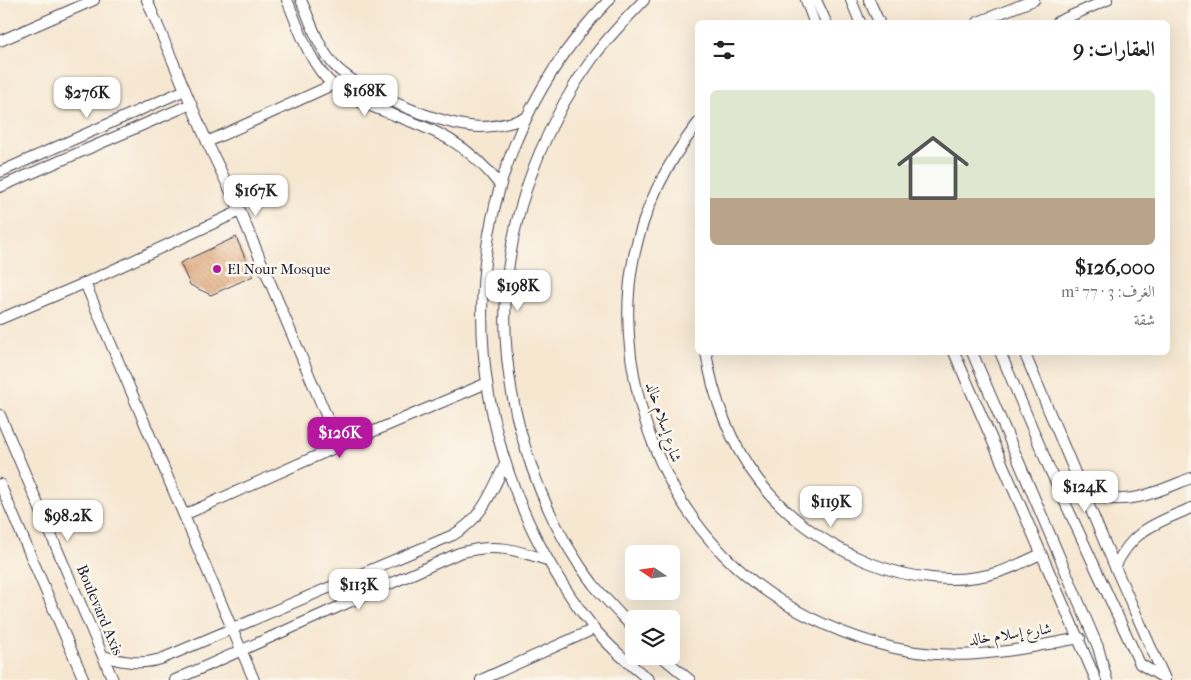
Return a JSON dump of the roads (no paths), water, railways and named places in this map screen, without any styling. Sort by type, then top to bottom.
[{"type":"street","points":[[0,41],[94,0]]},
{"type":"street","points":[[147,0],[190,104],[240,211],[339,446]]},
{"type":"street","points":[[287,0],[314,61],[332,85],[368,105],[449,138],[477,158],[500,185]]},
{"type":"street","points":[[302,0],[318,41],[327,56],[342,73],[368,89],[405,106],[463,125],[495,126],[526,118]]},
{"type":"street","points":[[609,0],[566,52],[542,89],[526,118],[500,185],[486,256],[482,300],[483,344],[496,432],[505,464],[524,516],[547,560],[594,629],[649,680]]},
{"type":"street","points":[[625,619],[593,583],[571,551],[553,518],[537,482],[524,446],[508,371],[505,332],[505,289],[511,243],[524,191],[550,128],[569,93],[591,60],[616,29],[644,0]]},
{"type":"street","points":[[806,0],[813,20]]},
{"type":"street","points":[[816,0],[825,20]]},
{"type":"street","points":[[851,0],[859,20]]},
{"type":"street","points":[[869,0],[877,20]]},
{"type":"street","points":[[983,20],[1034,0]]},
{"type":"street","points":[[1062,20],[1107,0]]},
{"type":"street","points":[[207,142],[332,85]]},
{"type":"street","points":[[0,172],[185,90]]},
{"type":"street","points":[[0,187],[190,104]]},
{"type":"street","name":"شارع إسلام خالد","points":[[695,127],[679,148],[664,174],[640,229],[632,265],[628,302],[628,339],[633,376],[650,438],[672,488],[698,526],[728,560],[783,602],[826,625],[876,644],[929,654],[982,655],[1080,638]]},
{"type":"street","points":[[0,319],[86,283],[240,211]]},
{"type":"street","points":[[86,283],[254,680]]},
{"type":"street","points":[[706,355],[710,380],[740,453],[760,482],[783,508],[810,530],[870,563],[901,574],[934,578],[967,578],[999,572],[1041,554]]},
{"type":"street","points":[[955,355],[1041,554],[1080,638],[1096,680]]},
{"type":"street","points":[[973,355],[1098,647],[1107,680]]},
{"type":"street","points":[[1001,355],[1050,470],[1140,664],[1165,679]]},
{"type":"street","points":[[1025,355],[1115,567],[1165,679]]},
{"type":"street","points":[[184,515],[339,446],[488,383]]},
{"type":"street","name":"Boulevard Axis","points":[[0,415],[113,680]]},
{"type":"street","points":[[103,656],[127,662],[151,662],[463,530],[479,514],[505,464]]},
{"type":"street","points":[[1086,495],[1102,499],[1133,499],[1148,496],[1191,478]]},
{"type":"street","points":[[0,484],[84,680]]},
{"type":"street","points":[[1115,567],[1126,547],[1142,531],[1191,508]]},
{"type":"street","points":[[175,680],[460,553],[493,547],[510,549],[547,560]]},
{"type":"street","points":[[481,680],[594,629]]},
{"type":"street","points":[[672,665],[690,680]]},
{"type":"place","name":"El Nour Mosque","points":[[217,269]]}]
